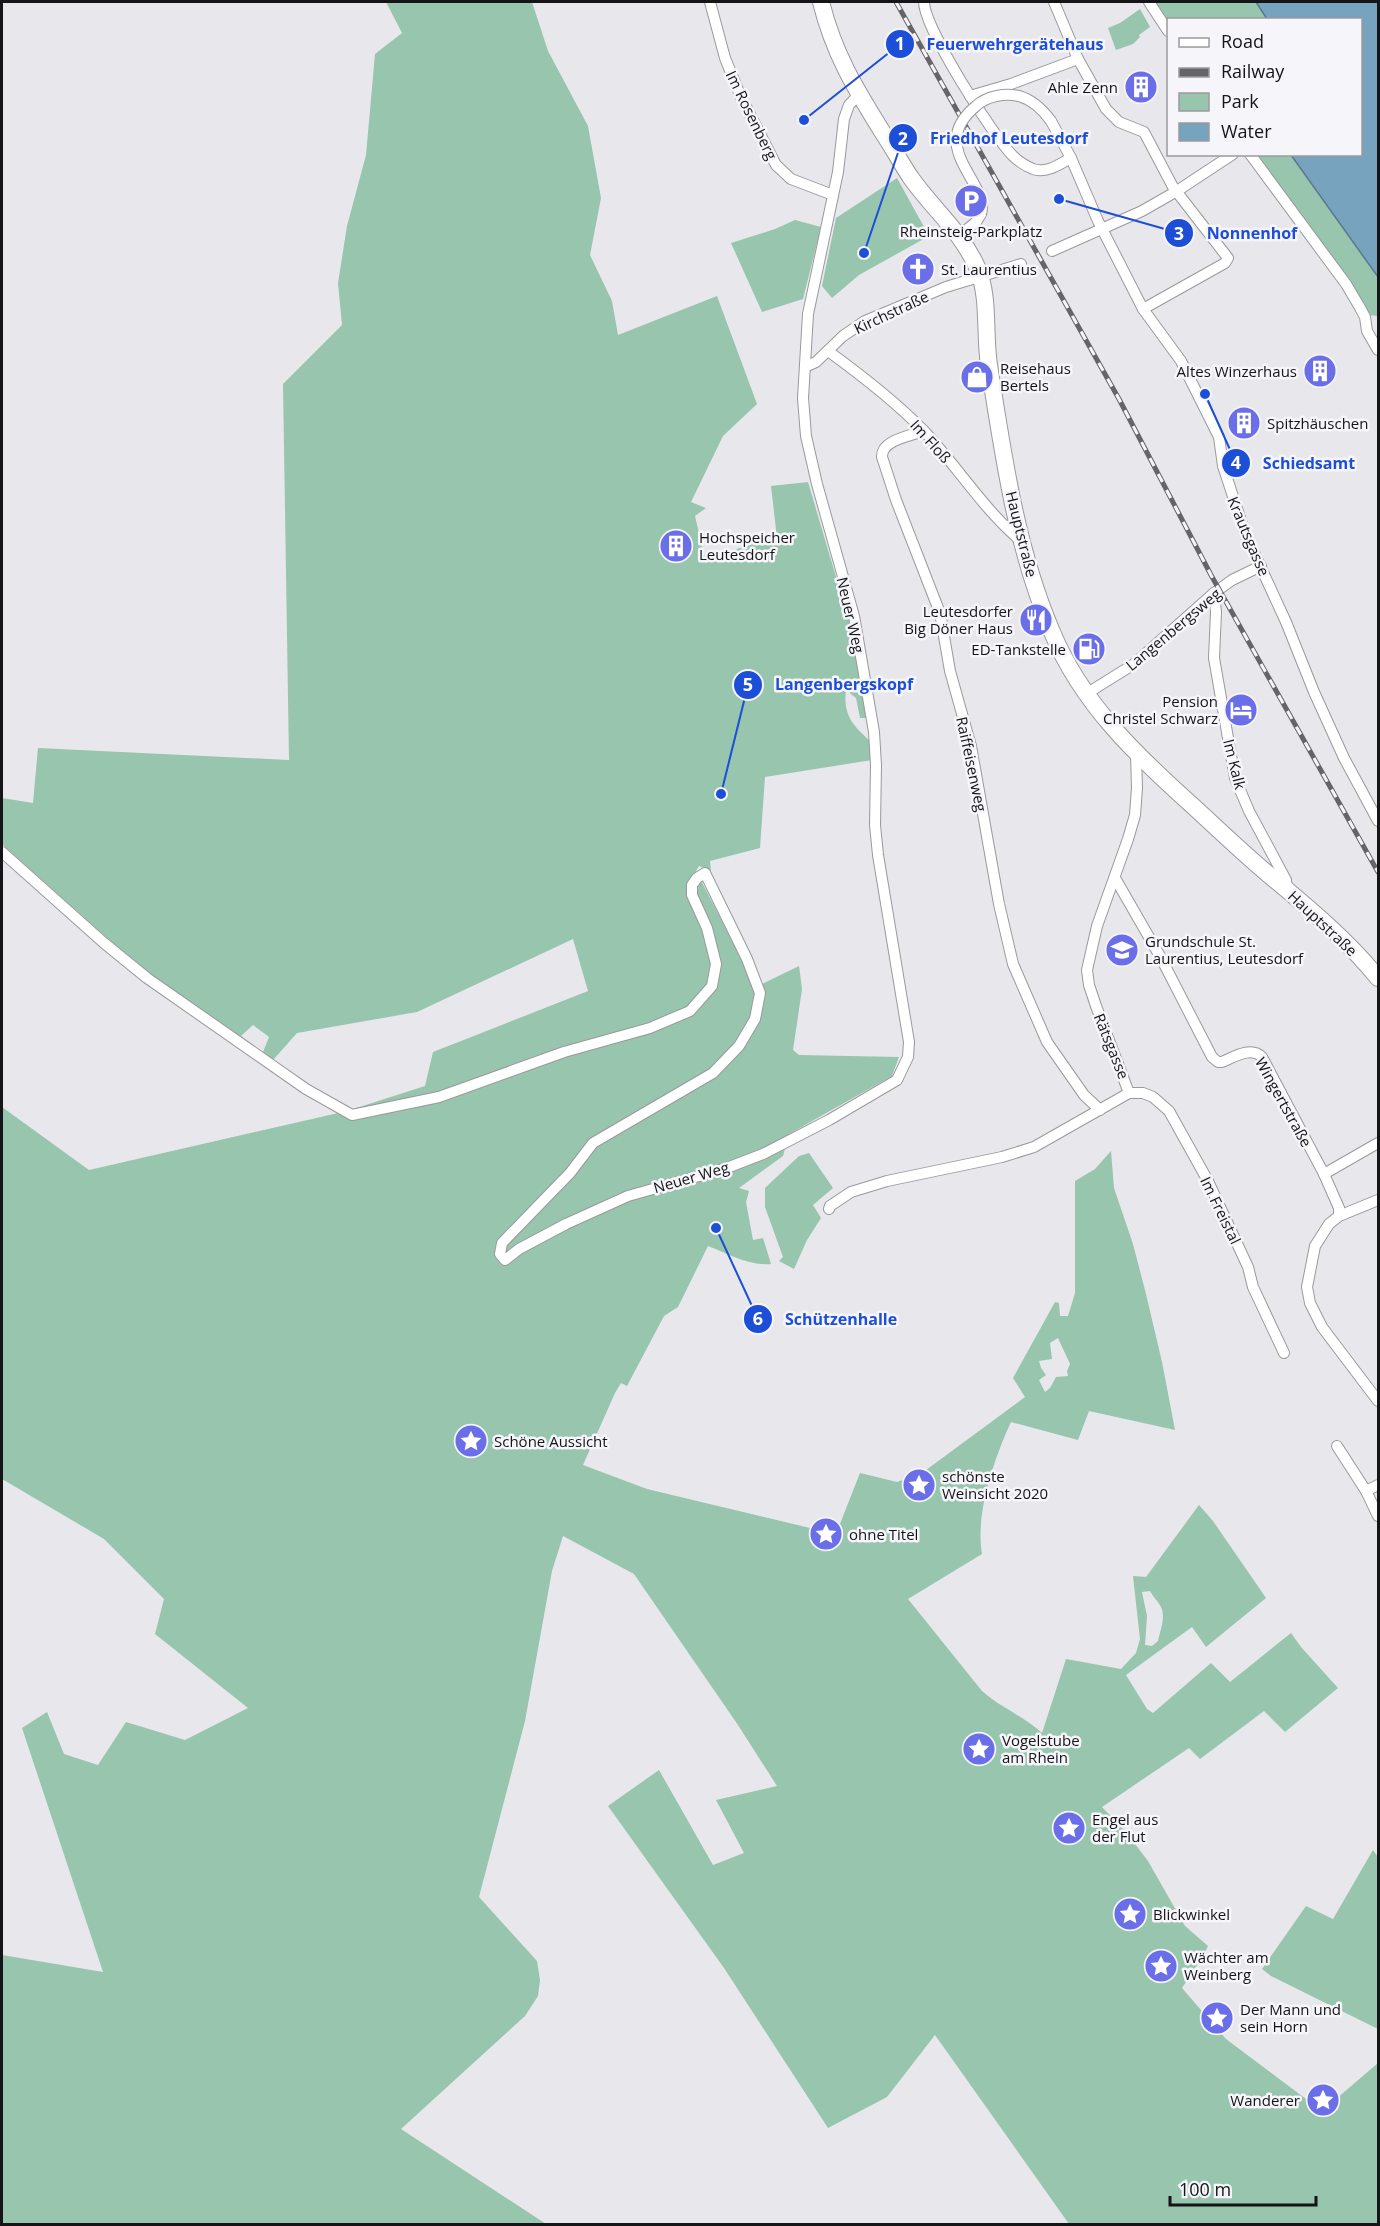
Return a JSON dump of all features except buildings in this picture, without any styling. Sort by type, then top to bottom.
[{"type":"main road","name":"Hauptstraße","points":[[821,2],[837,52],[859,94],[911,178],[959,236],[981,276],[996,412],[1023,543],[1053,634],[1086,694],[1113,729],[1137,754],[1342,940],[1378,978]]},
{"type":"street","name":"Im Rosenberg","points":[[710,2],[724,58],[776,165],[783,174],[791,179],[833,195]]},
{"type":"street","points":[[924,2],[946,56],[970,96],[1013,156],[1035,170],[1047,170],[1071,158]]},
{"type":"street","points":[[1054,2],[1078,59],[1106,110],[1119,122],[1144,132],[1177,191],[1228,258],[1225,263],[1143,309]]},
{"type":"street","points":[[1149,2],[1167,29]]},
{"type":"street","points":[[970,96],[1011,84],[1078,59]]},
{"type":"street","name":"Neuer Weg","points":[[2,852],[147,978],[306,1089],[352,1115],[439,1097],[564,1052],[650,1028],[690,1011],[712,986],[716,964],[707,928],[692,895],[692,885],[705,873],[747,959],[760,993],[755,1019],[739,1046],[714,1073],[593,1143],[570,1173],[502,1243],[500,1248],[502,1258],[505,1260],[519,1249],[566,1224],[628,1196],[724,1169],[763,1154],[897,1080],[908,1057],[909,1042],[878,855],[875,825],[874,732],[854,616],[806,436],[803,398],[808,314],[842,149],[844,119],[849,105],[859,94]]},
{"type":"street","name":"Krautsgasse","points":[[959,236],[976,222],[983,207],[981,197],[962,166],[958,151],[958,135],[968,114],[987,99],[1011,95],[1034,103],[1051,122],[1071,158],[1102,229],[1143,309],[1181,361],[1219,436],[1227,482],[1245,533],[1344,758],[1378,821]]},
{"type":"street","points":[[1052,252],[1177,191],[1230,156]]},
{"type":"street","points":[[1251,156],[1346,284],[1365,317],[1367,331],[1378,350]]},
{"type":"street","name":"Kirchstraße","points":[[806,367],[816,362],[843,336],[865,321],[946,287],[1021,264]]},
{"type":"street","name":"Im Floß","points":[[828,351],[890,400],[924,431],[1000,521],[1023,543]]},
{"type":"street","name":"Raiffeisenweg","points":[[924,431],[886,445],[882,450],[882,457],[896,500],[940,613],[950,671],[971,746],[999,904],[1013,964],[1047,1042],[1084,1095],[1100,1110]]},
{"type":"street","name":"Langenbergsweg","points":[[1086,694],[1134,664],[1232,579],[1261,566]]},
{"type":"street","name":"Im Kalk","points":[[1214,593],[1216,612],[1214,658],[1235,778],[1249,811],[1286,880],[1287,890]]},
{"type":"street","name":"Rätsgasse","points":[[829,1209],[851,1192],[944,1167],[1002,1157],[1034,1147],[1129,1093],[1096,1006],[1086,970],[1097,926],[1135,815],[1137,754]]},
{"type":"street","name":"Wingertstraße","points":[[1115,878],[1161,958],[1208,1051],[1218,1062],[1252,1051],[1262,1057],[1324,1174],[1339,1208],[1339,1216]]},
{"type":"street","name":"Im Freistal","points":[[1129,1093],[1143,1093],[1153,1097],[1169,1111],[1208,1181],[1248,1267],[1253,1287],[1284,1353]]},
{"type":"street","points":[[1324,1174],[1378,1143]]},
{"type":"street","points":[[1378,1200],[1339,1216],[1329,1224],[1315,1246],[1307,1287],[1310,1303],[1322,1326],[1378,1401]]},
{"type":"street","points":[[1337,1446],[1366,1491],[1378,1516]]},
{"type":"street","points":[[1366,1491],[1378,1485]]},
{"type":"green space","points":[[386,2],[532,2],[548,51],[588,126],[601,198],[590,255],[612,301],[618,335],[717,296],[757,404],[723,436],[691,502],[706,508],[695,516],[706,563],[742,547],[777,538],[771,486],[808,482],[852,631],[866,718],[860,718],[856,698],[846,690],[847,712],[853,724],[869,740],[872,760],[765,777],[760,848],[710,861],[711,871],[699,866],[696,871],[756,987],[799,966],[802,989],[793,1050],[799,1055],[899,1057],[892,1076],[789,1134],[783,1156],[739,1188],[749,1191],[746,1202],[753,1240],[763,1238],[771,1264],[746,1261],[708,1246],[678,1307],[664,1316],[627,1386],[621,1383],[615,1393],[583,1465],[647,1489],[810,1528],[825,1536],[836,1534],[860,1473],[897,1482],[922,1473],[1025,1397],[1013,1378],[1055,1302],[1059,1303],[1060,1316],[1068,1316],[1075,1293],[1075,1181],[1095,1169],[1111,1151],[1114,1188],[1133,1244],[1146,1294],[1175,1430],[1089,1411],[1078,1440],[1011,1422],[998,1453],[984,1504],[981,1522],[982,1554],[908,1599],[982,1691],[1042,1733],[1066,1659],[1121,1669],[1136,1653],[1140,1639],[1133,1576],[1146,1577],[1199,1505],[1213,1521],[1266,1598],[1206,1647],[1192,1627],[1126,1675],[1147,1709],[1153,1713],[1211,1663],[1230,1682],[1291,1633],[1338,1688],[1285,1732],[1264,1711],[1200,1759],[1189,1748],[1102,1807],[1125,1831],[1148,1861],[1185,1926],[1208,1946],[1182,1988],[1226,2039],[1322,2111],[1378,2063],[1378,2224],[1069,2224],[935,2035],[887,2097],[828,2128],[724,1968],[608,1806],[659,1770],[713,1865],[744,1853],[716,1800],[777,1786],[634,1574],[563,1536],[552,1571],[525,1721],[479,1897],[537,1961],[540,1980],[538,1996],[525,2016],[401,2129],[546,2224],[2,2224],[2,1955],[103,1972],[22,1728],[47,1712],[64,1754],[98,1765],[126,1722],[185,1740],[248,1708],[155,1634],[164,1599],[104,1539],[2,1479],[2,1107],[89,1170],[347,1111],[425,1086],[433,1052],[588,991],[573,939],[417,1012],[297,1033],[273,1060],[142,969],[2,844],[2,798],[33,803],[38,748],[289,760],[283,384],[342,325],[338,283],[347,226],[366,155],[375,54],[402,33]],"holes":[[[253,1025],[269,1037],[263,1052],[241,1036]],[[1058,1338],[1070,1364],[1067,1371],[1068,1376],[1056,1377],[1045,1392],[1039,1380],[1046,1375],[1039,1361],[1052,1359],[1050,1343]],[[1150,1591],[1160,1605],[1163,1615],[1158,1641],[1152,1646],[1145,1645],[1147,1616],[1142,1592]]]},
{"type":"green space","points":[[1153,2],[1256,2],[1266,18],[1167,18],[1167,23]]},
{"type":"green space","points":[[1140,9],[1150,27],[1139,35],[1140,37],[1133,44],[1116,50],[1108,28],[1120,23]]},
{"type":"green space","points":[[1256,156],[1292,156],[1378,277],[1378,316],[1368,315]]},
{"type":"green space","points":[[897,178],[929,236],[859,275],[832,298],[822,286],[836,218]]},
{"type":"green space","points":[[795,220],[821,227],[803,299],[762,312],[731,243]]},
{"type":"green space","points":[[809,1153],[833,1188],[813,1205],[821,1218],[807,1240],[794,1269],[779,1261],[783,1257],[765,1207],[765,1188],[799,1156]]},
{"type":"green space","points":[[1373,1850],[1378,1857],[1378,2029],[1271,1976],[1262,1969],[1306,1906],[1333,1919]]},
{"type":"water","points":[[1256,2],[1378,2],[1378,277],[1292,156],[1362,156],[1362,18],[1266,18]]},
{"type":"railway","points":[[896,2],[1119,399],[1211,575],[1378,872]]},
{"type":"place","name":"Ahle Zenn","points":[[1141,87]]},
{"type":"place","name":"Feuerwehrgerätehaus","points":[[804,120]]},
{"type":"place","name":"Nonnenhof","points":[[1059,199]]},
{"type":"place","name":"Rheinsteig-Parkplatz","points":[[971,201]]},
{"type":"place","name":"Friedhof Leutesdorf","points":[[864,253]]},
{"type":"place","name":"St. Laurentius","points":[[918,269]]},
{"type":"place","name":"Altes Winzerhaus","points":[[1320,371]]},
{"type":"place","name":"Reisehaus Bertels","points":[[977,377]]},
{"type":"place","name":"Schiedsamt","points":[[1205,394]]},
{"type":"place","name":"Spitzhäuschen","points":[[1244,423]]},
{"type":"place","name":"Hochspeicher Leutesdorf","points":[[676,546]]},
{"type":"place","name":"Leutesdorfer Big Döner Haus","points":[[1036,620]]},
{"type":"place","name":"ED-Tankstelle","points":[[1089,649]]},
{"type":"place","name":"Pension Christel Schwarz","points":[[1241,710]]},
{"type":"place","name":"Langenbergskopf","points":[[721,794]]},
{"type":"place","name":"Grundschule St. Laurentius, Leutesdorf","points":[[1122,950]]},
{"type":"place","name":"Schützenhalle","points":[[716,1228]]},
{"type":"place","name":"Schöne Aussicht","points":[[471,1441]]},
{"type":"place","name":"schönste Weinsicht 2020","points":[[919,1485]]},
{"type":"place","name":"ohne Titel","points":[[826,1534]]},
{"type":"place","name":"Vogelstube am Rhein","points":[[979,1749]]},
{"type":"place","name":"Engel aus der Flut","points":[[1069,1828]]},
{"type":"place","name":"Blickwinkel","points":[[1130,1914]]},
{"type":"place","name":"Wächter am Weinberg","points":[[1161,1966]]},
{"type":"place","name":"Der Mann und sein Horn","points":[[1217,2018]]},
{"type":"place","name":"Wanderer","points":[[1323,2100]]}]
